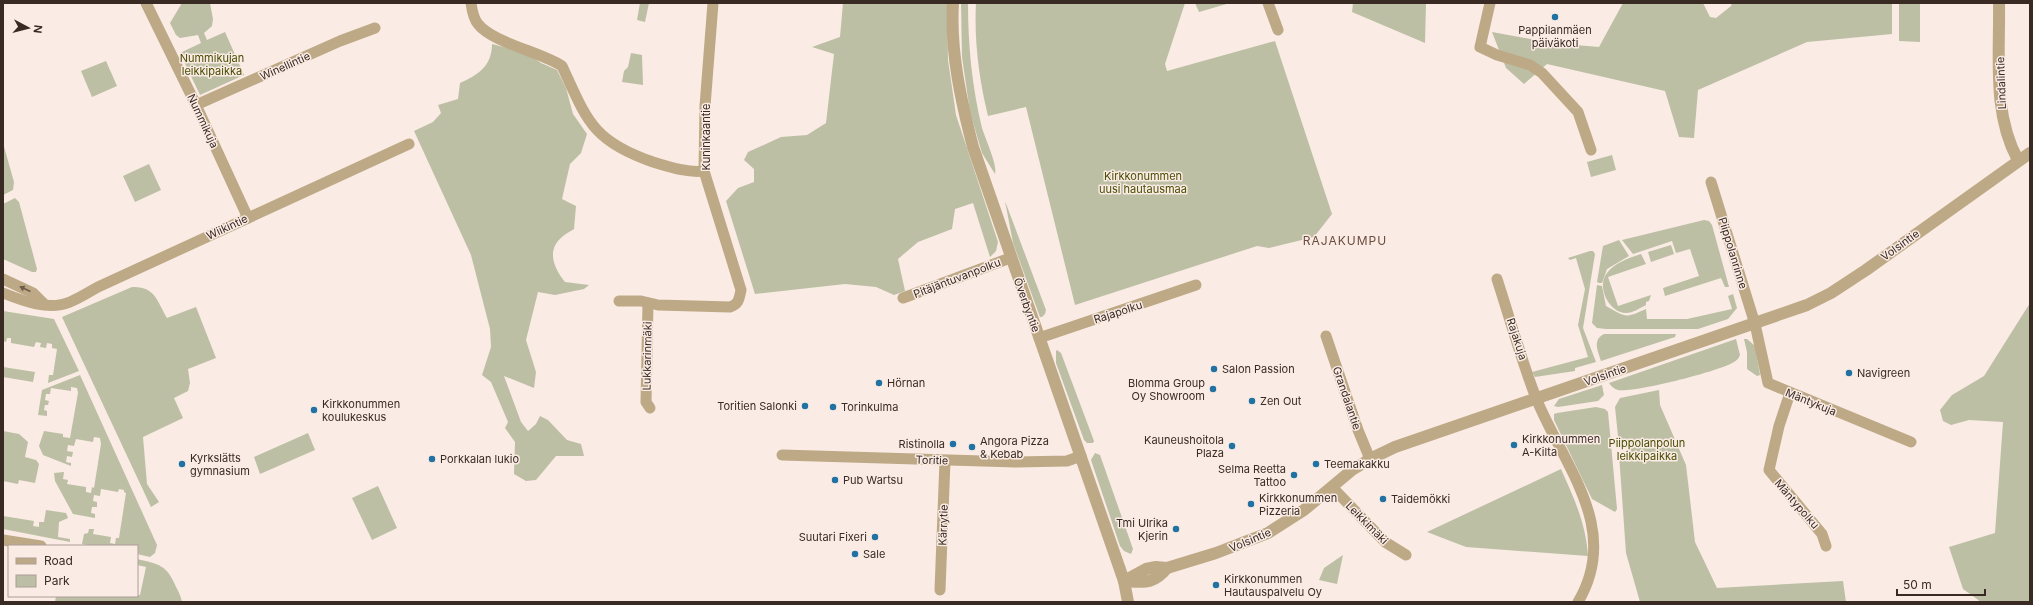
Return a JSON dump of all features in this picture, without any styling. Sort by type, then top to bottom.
[{"type":"street","name":"Nummikuja","points":[[146,3],[196,105],[248,218]]},
{"type":"street","points":[[471,3],[473,14],[482,28],[508,42],[562,66],[574,96],[590,122],[609,142],[628,153],[671,168],[694,172],[704,171]]},
{"type":"street","name":"Kuninkaantie","points":[[648,303],[658,305],[730,307],[735,305],[739,300],[741,290],[704,171],[705,106],[713,3]]},
{"type":"street","name":"Överbyntie","points":[[953,3],[953,42],[964,115],[973,147],[1010,258],[1124,581],[1128,602]]},
{"type":"street","points":[[1268,3],[1278,30]]},
{"type":"street","points":[[1490,3],[1480,48],[1496,56],[1530,65],[1542,73],[1578,112],[1591,150]]},
{"type":"street","name":"Lindalintie","points":[[1999,3],[2001,113],[2010,146],[2018,160]]},
{"type":"street","name":"Winellintie","points":[[196,105],[340,41],[375,28]]},
{"type":"street","name":"Wiikintie","points":[[3,293],[26,302],[44,304],[69,303],[98,287],[409,144]]},
{"type":"street","name":"Volsintie","points":[[1124,581],[1150,582],[1159,578],[1167,568],[1216,553],[1268,533],[1304,510],[1370,459],[1395,447],[1807,305],[1831,293],[1866,270],[2018,160],[2030,153]]},
{"type":"street","name":"Piippolanrinne","points":[[1711,182],[1755,324]]},
{"type":"street","name":"Pitäjäntuvanpolku","points":[[904,298],[1010,258]]},
{"type":"street","points":[[3,279],[33,293],[44,304]]},
{"type":"street","name":"Rajakuja","points":[[1497,279],[1536,398],[1587,501],[1592,520],[1594,558],[1590,575],[1578,602]]},
{"type":"street","name":"Rajapolku","points":[[1039,338],[1196,285]]},
{"type":"street","points":[[619,300],[641,301],[648,303]]},
{"type":"street","name":"Lukkarinmäki","points":[[648,303],[646,402],[650,408]]},
{"type":"street","name":"Mäntykuja","points":[[1755,324],[1768,383],[1790,394],[1911,442]]},
{"type":"street","name":"Grandalantie","points":[[1326,336],[1358,430],[1370,459]]},
{"type":"street","name":"Mäntypolku","points":[[1790,394],[1779,426],[1769,470],[1822,534],[1826,546]]},
{"type":"street","name":"Toritie","points":[[782,455],[945,461],[1067,461],[1081,456]]},
{"type":"street","name":"Kärrytie","points":[[940,590],[945,461]]},
{"type":"street","name":"Leikkimäki","points":[[1332,487],[1385,542],[1406,555]]},
{"type":"street","points":[[3,540],[35,545]]},
{"type":"green space","name":"Nummikujan leikkipaikka","points":[[182,3],[210,3],[213,19],[212,26],[204,33],[207,40],[225,32],[244,75],[200,95],[180,53],[201,43],[198,35],[180,38],[176,35],[170,23]]},
{"type":"green space","points":[[640,3],[649,3],[645,22],[637,20]]},
{"type":"green space","points":[[843,3],[947,3],[948,60],[956,115],[998,242],[996,251],[990,257],[973,203],[955,209],[952,229],[918,242],[898,259],[905,291],[894,295],[876,287],[845,284],[755,294],[726,201],[738,188],[754,182],[754,169],[744,160],[748,152],[781,137],[807,135],[826,123],[834,54],[812,47],[840,37]]},
{"type":"green space","points":[[961,3],[968,3],[973,82],[982,128],[995,165],[995,174],[982,153],[970,112],[962,57]]},
{"type":"green space","name":"Kirkkonummen uusi hautausmaa","points":[[976,3],[1185,3],[1165,64],[1167,71],[1275,41],[1332,214],[1314,237],[1269,248],[1257,246],[1075,305],[1026,107],[988,116],[978,60]]},
{"type":"green space","points":[[1195,3],[1230,3],[1199,12]]},
{"type":"green space","points":[[1353,3],[1426,3],[1425,43],[1352,12]]},
{"type":"green space","points":[[1623,3],[1703,3],[1710,17],[1716,18],[1731,6],[1732,3],[1892,3],[1892,34],[1807,42],[1698,90],[1694,138],[1679,137],[1665,91],[1547,64],[1524,84],[1506,68],[1492,32],[1552,43],[1599,47]]},
{"type":"green space","points":[[1899,3],[1920,3],[1920,42],[1899,41]]},
{"type":"green space","points":[[492,44],[526,53],[541,63],[557,70],[566,88],[573,114],[587,134],[581,153],[570,164],[562,199],[576,206],[574,229],[558,241],[553,251],[553,257],[556,268],[565,282],[589,285],[584,289],[555,295],[538,292],[526,340],[536,372],[534,388],[504,376],[521,422],[528,431],[536,424],[540,416],[548,420],[567,440],[581,444],[584,456],[556,456],[536,480],[526,481],[514,474],[515,442],[505,428],[508,422],[491,382],[482,375],[491,347],[490,329],[471,255],[414,131],[433,122],[441,113],[438,105],[458,99],[460,83],[473,77],[483,69],[490,58]]},
{"type":"green space","points":[[631,53],[642,55],[643,85],[622,82],[624,71],[628,67]]},
{"type":"green space","points":[[106,61],[117,86],[92,97],[81,71]]},
{"type":"green space","points":[[3,143],[14,182],[13,190],[3,195]]},
{"type":"green space","points":[[1612,155],[1616,170],[1591,177],[1587,162]]},
{"type":"green space","points":[[149,164],[161,190],[135,202],[123,176]]},
{"type":"green space","points":[[15,198],[19,202],[37,269],[36,272],[32,272],[3,259],[3,204]]},
{"type":"green space","points":[[1005,201],[1046,310],[1042,317],[1040,317],[1013,243]]},
{"type":"green space","points":[[1704,220],[1709,221],[1712,225],[1729,287],[1725,287],[1721,278],[1665,296],[1663,288],[1699,276],[1690,249],[1676,253],[1672,241],[1633,254],[1622,240]]},
{"type":"green space","points":[[1619,240],[1629,256],[1607,269],[1602,283],[1599,283],[1597,282],[1603,246]]},
{"type":"green space","points":[[1671,245],[1674,254],[1651,262],[1648,252]]},
{"type":"green space","points":[[1593,251],[1595,254],[1583,328],[1596,362],[1575,368],[1575,371],[1535,377],[1532,372],[1588,357],[1578,325],[1585,289],[1576,258],[1570,260],[1568,258]]},
{"type":"green space","points":[[1641,254],[1646,264],[1608,277],[1618,306],[1651,295],[1649,301],[1646,302],[1646,305],[1629,313],[1620,312],[1614,309],[1606,298],[1603,285],[1604,278],[1614,266]]},
{"type":"green space","points":[[1597,285],[1602,286],[1606,306],[1625,315],[1633,314],[1646,309],[1647,319],[1687,319],[1732,309],[1728,296],[1733,294],[1737,308],[1728,319],[1698,329],[1597,328],[1592,323]]},
{"type":"green space","points":[[132,287],[140,287],[151,292],[158,300],[167,318],[196,307],[216,358],[188,369],[190,383],[188,391],[174,398],[183,418],[143,437],[147,484],[159,502],[151,507],[62,317]]},
{"type":"green space","points":[[2030,303],[2030,602],[1981,602],[1963,589],[1949,547],[1995,533],[2003,422],[1969,420],[1951,425],[1943,421],[1940,410],[1952,395],[1984,376]]},
{"type":"green space","points":[[3,311],[54,319],[79,371],[48,383],[49,375],[53,375],[57,349],[52,348],[52,344],[47,343],[46,348],[40,347],[41,343],[36,342],[34,347],[11,343],[11,338],[7,338],[6,342],[3,341]]},
{"type":"green space","points":[[1604,334],[1676,334],[1675,337],[1601,361],[1597,350],[1597,343],[1600,336]]},
{"type":"green space","points":[[1736,339],[1740,355],[1738,358],[1726,366],[1712,371],[1658,385],[1627,390],[1617,390],[1609,383]]},
{"type":"green space","points":[[1744,339],[1747,339],[1755,346],[1760,375],[1757,376],[1747,369],[1747,352]]},
{"type":"green space","points":[[1057,350],[1061,353],[1094,441],[1093,443],[1087,443],[1084,440],[1056,363]]},
{"type":"green space","points":[[3,367],[35,372],[33,382],[3,377]]},
{"type":"green space","points":[[80,375],[157,545],[155,553],[150,557],[138,554],[138,545],[82,544],[84,534],[88,533],[89,529],[94,529],[93,534],[111,537],[110,543],[115,544],[116,538],[119,538],[126,493],[124,490],[119,489],[118,492],[101,489],[100,496],[94,495],[93,501],[97,502],[97,507],[92,507],[91,513],[95,514],[95,518],[73,514],[55,481],[54,473],[64,472],[63,479],[68,480],[67,484],[86,487],[86,492],[91,493],[92,487],[94,488],[101,444],[100,438],[94,437],[93,442],[76,439],[74,446],[68,445],[67,451],[73,452],[72,457],[67,456],[66,462],[71,463],[71,466],[43,455],[39,446],[44,431],[63,434],[63,437],[70,438],[78,393],[77,388],[71,387],[71,391],[51,388],[50,394],[46,394],[45,400],[49,401],[48,405],[45,405],[44,410],[47,411],[47,416],[38,415],[42,390]]},
{"type":"green space","points":[[1602,385],[1604,395],[1598,401],[1558,407],[1554,406],[1559,399]]},
{"type":"green space","name":"Piippolanpolun leikkipaikka","points":[[1659,390],[1660,405],[1686,465],[1695,542],[1717,588],[1843,581],[1846,602],[1640,602],[1626,553],[1619,454],[1627,453],[1627,447],[1619,446],[1615,407],[1620,398]]},
{"type":"green space","points":[[1596,407],[1605,409],[1608,412],[1617,509],[1615,512],[1592,499],[1554,420],[1554,414],[1557,413]]},
{"type":"green space","points":[[3,431],[19,434],[28,442],[25,457],[36,460],[39,464],[35,483],[19,480],[18,484],[3,481]]},
{"type":"green space","points":[[308,433],[315,450],[260,474],[254,457]]},
{"type":"green space","points":[[1095,453],[1100,455],[1133,549],[1131,554],[1124,551],[1120,546],[1091,460]]},
{"type":"green space","points":[[1561,469],[1575,501],[1582,522],[1588,556],[1466,547],[1427,532]]},
{"type":"green space","points":[[378,486],[397,528],[372,540],[352,498]]},
{"type":"green space","points":[[46,510],[66,513],[68,518],[59,522],[58,537],[70,539],[70,542],[3,529],[3,516],[34,521],[33,526],[39,527],[39,522],[44,522]]},
{"type":"green space","points":[[1343,555],[1337,584],[1319,580],[1324,568]]},
{"type":"green space","points":[[138,559],[157,564],[166,570],[180,594],[182,602],[55,602],[56,597],[138,597],[138,595],[140,595],[146,567],[138,565]]},
{"type":"place","name":"Pappilanmäen päiväkoti","points":[[1555,17]]},
{"type":"place","name":"Salon Passion","points":[[1214,369]]},
{"type":"place","name":"Navigreen","points":[[1849,373]]},
{"type":"place","name":"Hörnan","points":[[879,383]]},
{"type":"place","name":"Blomma Group Oy Showroom","points":[[1213,389]]},
{"type":"place","name":"Zen Out","points":[[1252,401]]},
{"type":"place","name":"Toritien Salonki","points":[[805,406]]},
{"type":"place","name":"Torinkulma","points":[[833,407]]},
{"type":"place","name":"Kirkkonummen koulukeskus","points":[[314,410]]},
{"type":"place","name":"Ristinolla","points":[[953,444]]},
{"type":"place","name":"Kirkkonummen A-Kilta","points":[[1514,445]]},
{"type":"place","name":"Kauneushoitola Plaza","points":[[1232,446]]},
{"type":"place","name":"Angora Pizza & Kebab","points":[[972,447]]},
{"type":"place","name":"Porkkalan lukio","points":[[432,459]]},
{"type":"place","name":"Kyrkslätts gymnasium","points":[[182,464]]},
{"type":"place","name":"Teemakakku","points":[[1316,464]]},
{"type":"place","name":"Selma Reetta Tattoo","points":[[1294,475]]},
{"type":"place","name":"Pub Wartsu","points":[[835,480]]},
{"type":"place","name":"Taidemökki","points":[[1383,499]]},
{"type":"place","name":"Kirkkonummen Pizzeria","points":[[1251,504]]},
{"type":"place","name":"Tmi Ulrika Kjerin","points":[[1176,529]]},
{"type":"place","name":"Suutari Fixeri","points":[[875,537]]},
{"type":"place","name":"Sale","points":[[855,554]]},
{"type":"place","name":"Kirkkonummen Hautauspalvelu Oy","points":[[1216,585]]},
{"type":"district","name":"RAJAKUMPU","points":[[1345,241]]}]
